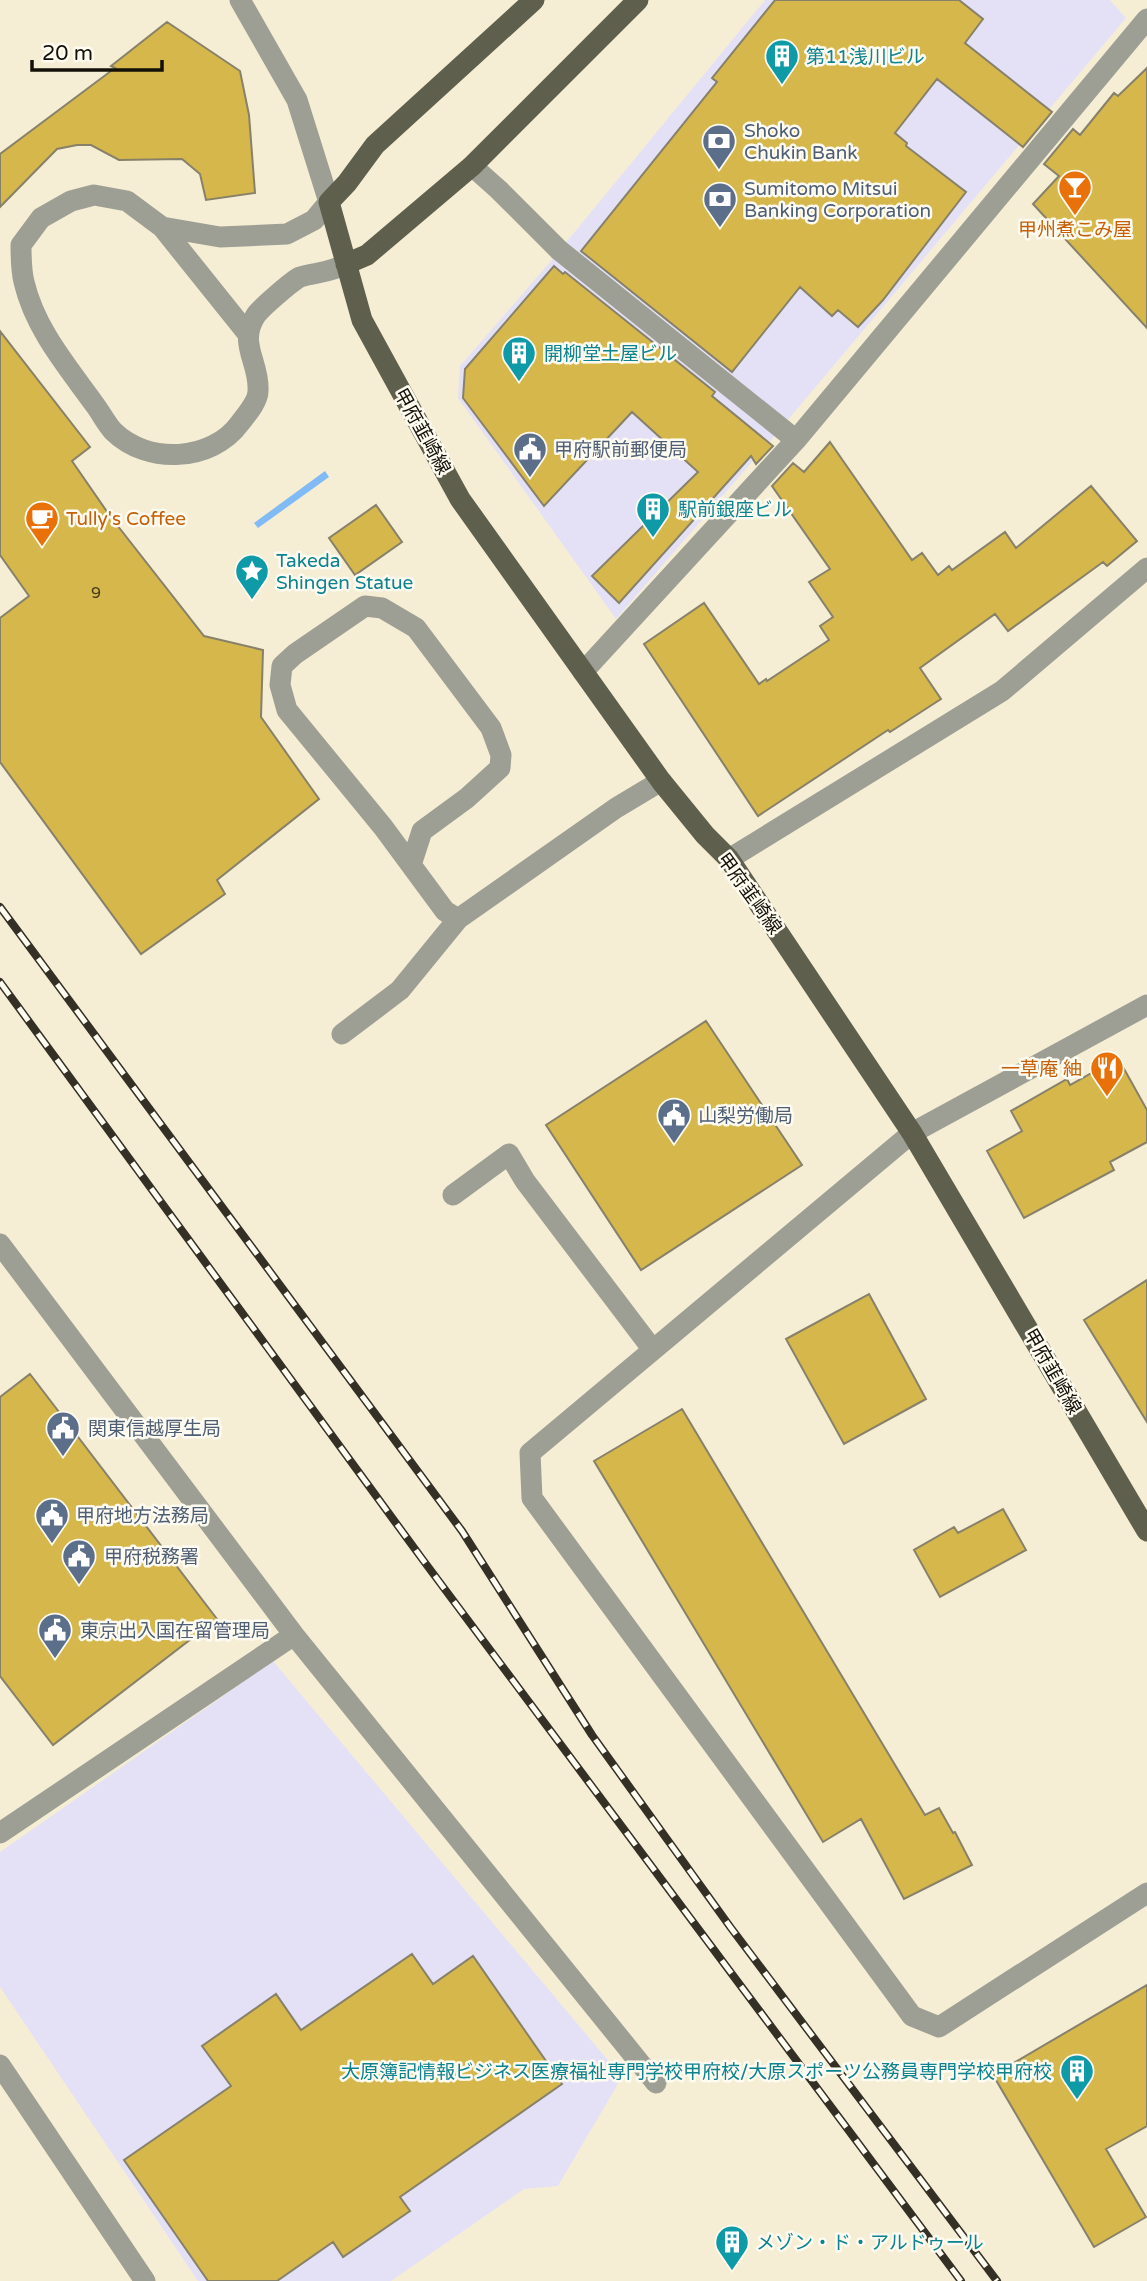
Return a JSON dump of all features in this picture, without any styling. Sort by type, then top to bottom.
[{"type":"main road","points":[[329,202],[375,145],[534,0]]},
{"type":"main road","points":[[346,264],[367,255],[472,166],[638,0]]},
{"type":"main road","name":"甲府韮崎線","points":[[329,202],[362,320],[460,499],[661,782],[705,835],[729,859],[912,1133],[1147,1531]]},
{"type":"street","points":[[162,227],[220,237],[287,234],[314,220],[329,202],[298,100],[240,0]]},
{"type":"street","points":[[583,672],[796,440],[1147,19]]},
{"type":"street","points":[[472,166],[559,250],[796,440]]},
{"type":"street","points":[[94,195],[127,201],[162,227],[247,333],[258,392],[251,409],[232,434],[214,446],[188,455],[139,447],[114,431],[41,328],[23,279],[20,245],[41,218],[71,201],[94,195]]},
{"type":"street","points":[[247,333],[257,313],[298,278],[331,272],[346,264]]},
{"type":"street","points":[[729,859],[1002,691],[1147,568]]},
{"type":"street","points":[[411,865],[422,831],[467,798],[500,768],[501,755],[491,728],[416,628],[382,608],[365,606],[295,654],[282,666],[280,685],[287,710],[383,827],[411,865],[445,911],[458,919]]},
{"type":"street","points":[[342,1034],[400,990],[458,919],[615,808],[661,782]]},
{"type":"street","points":[[383,827],[422,831]]},
{"type":"street","points":[[1147,1005],[912,1133],[530,1453],[532,1498],[912,2016],[939,2027],[1147,1893]]},
{"type":"street","points":[[453,1195],[509,1154],[526,1181],[653,1350]]},
{"type":"street","points":[[0,1244],[294,1635],[656,2083]]},
{"type":"street","points":[[0,1833],[294,1635]]},
{"type":"street","points":[[0,2065],[145,2281]]},
{"type":"shaded area","points":[[765,0],[1110,0],[1126,18],[771,440],[616,619],[458,398],[460,366],[550,262]]},
{"type":"shaded area","points":[[273,1661],[622,2077],[558,2186],[524,2189],[391,2281],[198,2281],[0,1987],[0,1852]]},
{"type":"water","points":[[325,471],[329,477],[258,528],[254,523]]},
{"type":"building","points":[[775,0],[959,0],[983,19],[965,43],[1052,112],[1023,147],[937,79],[895,133],[907,143],[906,146],[966,192],[883,300],[858,327],[838,310],[832,316],[800,287],[732,372],[581,251],[717,82],[712,78]]},
{"type":"building","points":[[167,22],[240,71],[249,115],[255,193],[206,200],[200,174],[182,159],[119,160],[91,145],[77,145],[57,149],[0,207],[0,154],[115,68],[111,66]]},
{"type":"building","points":[[1147,68],[1147,328],[1033,204],[1059,176],[1044,164],[1073,129],[1080,135],[1114,93],[1118,96]]},
{"type":"building","points":[[554,266],[715,392],[712,396],[773,446],[756,464],[751,456],[619,603],[592,576],[698,472],[632,412],[544,506],[463,398],[465,369]]},
{"type":"building","points":[[0,331],[90,447],[72,461],[110,516],[204,636],[263,650],[261,717],[319,799],[217,880],[225,894],[141,954],[0,762],[0,618],[29,596],[0,555]]},
{"type":"building","points":[[830,442],[912,560],[922,553],[938,575],[949,566],[952,570],[1005,532],[1016,548],[1091,486],[1137,541],[1107,566],[1103,562],[1008,631],[995,614],[920,668],[941,699],[890,732],[888,730],[758,816],[644,644],[704,603],[759,684],[829,640],[820,626],[833,617],[809,582],[830,569],[772,486],[793,463],[804,472]]},
{"type":"building","points":[[376,505],[402,542],[355,575],[329,538]]},
{"type":"building","name":"山梨労働局","points":[[706,1021],[802,1165],[641,1270],[546,1125]]},
{"type":"building","points":[[1118,1058],[1147,1110],[1147,1142],[1110,1162],[1114,1170],[1024,1218],[987,1151],[1022,1131],[1011,1111],[1067,1079],[1070,1085]]},
{"type":"building","points":[[1147,1280],[1147,1422],[1084,1320]]},
{"type":"building","points":[[869,1294],[926,1399],[844,1444],[786,1339]]},
{"type":"building","points":[[30,1374],[217,1619],[53,1745],[0,1676],[0,1397]]},
{"type":"building","points":[[682,1409],[925,1815],[939,1808],[972,1865],[904,1899],[861,1819],[823,1842],[594,1461]]},
{"type":"building","points":[[1003,1509],[1026,1550],[940,1597],[914,1550],[954,1527],[958,1533]]},
{"type":"building","points":[[412,1954],[433,1984],[473,1956],[562,2084],[400,2197],[410,2211],[343,2257],[333,2242],[277,2281],[208,2281],[124,2160],[231,2086],[202,2046],[276,1994],[301,2030]]},
{"type":"building","name":"大原簿記情報ビジネス医療福祉専門学校甲府校/大原スポーツ公務員専門学校甲府校","points":[[1147,1985],[1147,2126],[1106,2149],[1146,2217],[1094,2247],[993,2075]]},
{"type":"railway","points":[[0,907],[462,1531],[592,1735],[731,1928],[997,2281]]},
{"type":"railway","points":[[0,982],[423,1560],[961,2281]]},
{"type":"place","name":"第11浅川ビル","points":[[782,86]]},
{"type":"place","name":"Shoko Chukin Bank","points":[[719,171]]},
{"type":"place","name":"甲州煮こみ屋","points":[[1075,217]]},
{"type":"place","name":"Sumitomo Mitsui Banking Corporation","points":[[720,229]]},
{"type":"place","name":"開柳堂土屋ビル","points":[[519,383]]},
{"type":"place","name":"甲府駅前郵便局","points":[[530,479]]},
{"type":"place","name":"駅前銀座ビル","points":[[653,539]]},
{"type":"place","name":"Tully's Coffee","points":[[42,548]]},
{"type":"place","name":"Takeda Shingen Statue","points":[[252,601]]},
{"type":"place","name":"一草庵 紬","points":[[1107,1098]]},
{"type":"place","name":"山梨労働局","points":[[674,1145]]},
{"type":"place","name":"関東信越厚生局","points":[[63,1458]]},
{"type":"place","name":"甲府地方法務局","points":[[52,1545]]},
{"type":"place","name":"甲府税務署","points":[[79,1586]]},
{"type":"place","name":"東京出入国在留管理局","points":[[55,1660]]},
{"type":"place","name":"大原簿記情報ビジネス医療福祉専門学校甲府校/大原スポーツ公務員専門学校甲府校","points":[[1077,2101]]},
{"type":"place","name":"メゾン・ド・アルドゥール","points":[[732,2272]]}]
